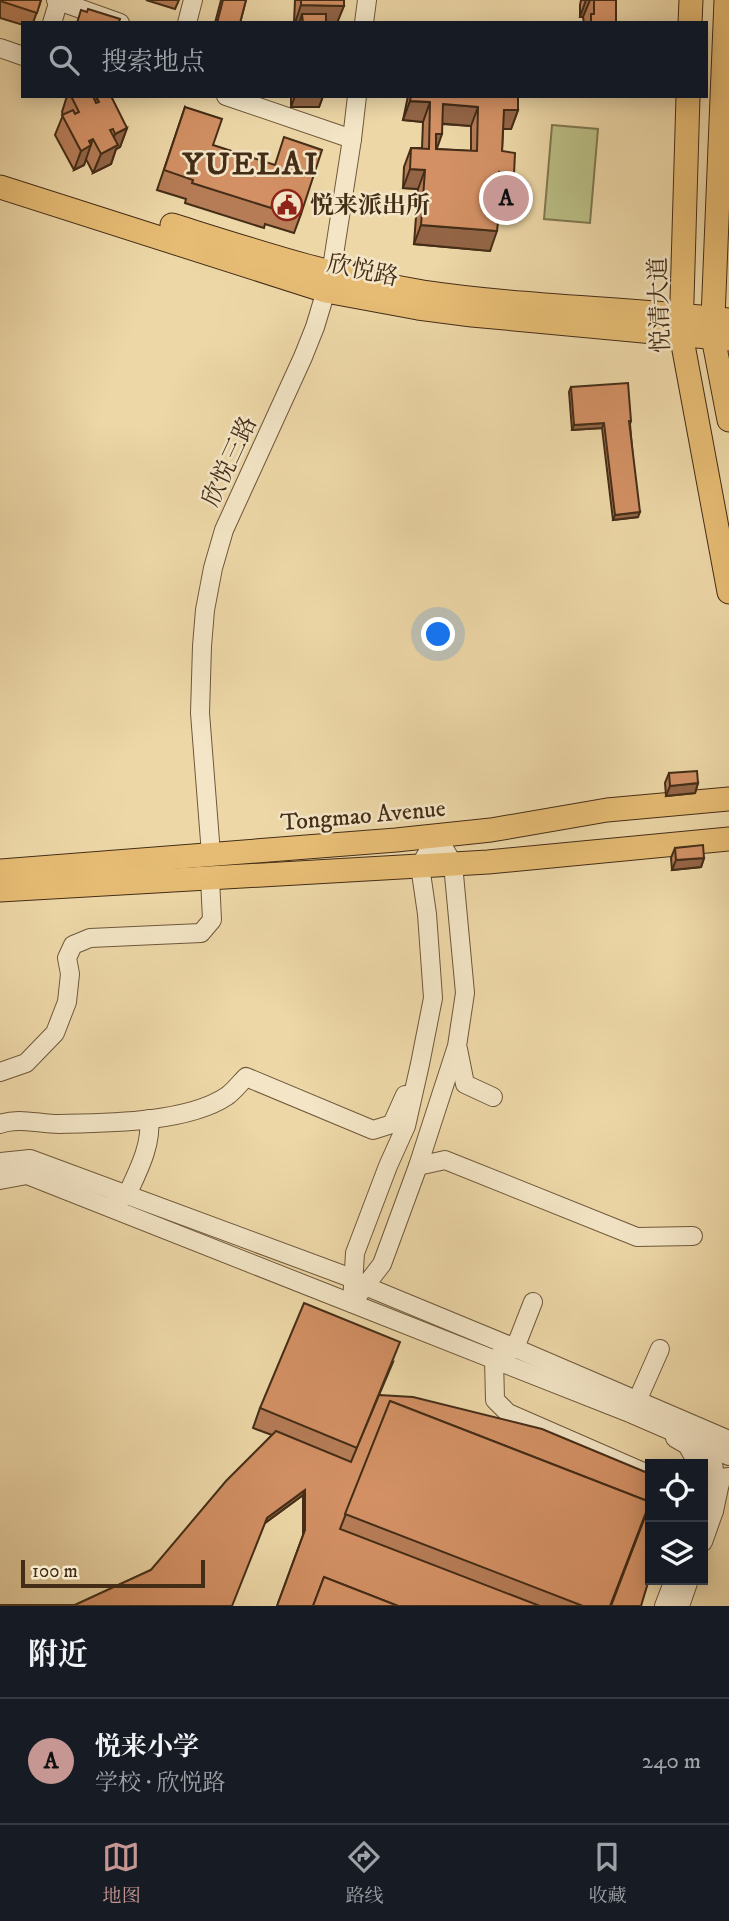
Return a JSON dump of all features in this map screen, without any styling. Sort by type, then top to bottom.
[{"type":"main road","points":[[690,21],[691,0]]},
{"type":"main road","points":[[726,0],[721,329],[729,420]]},
{"type":"main road","name":"悦清大道","points":[[688,98],[681,325],[729,592]]},
{"type":"main road","name":"欣悦路","points":[[0,173],[329,282]]},
{"type":"main road","name":"欣悦路","points":[[0,187],[418,308],[472,315],[721,329]]},
{"type":"main road","name":"Tongmao Avenue","points":[[0,871],[437,836],[491,830],[607,810],[729,799]]},
{"type":"main road","points":[[0,890],[453,864],[729,839]]},
{"type":"street","points":[[53,21],[58,0],[115,21]]},
{"type":"street","points":[[188,21],[193,0]]},
{"type":"street","points":[[364,21],[367,0]]},
{"type":"street","points":[[0,48],[21,55]]},
{"type":"street","points":[[232,98],[352,139]]},
{"type":"street","name":"欣悦三路","points":[[211,855],[200,703],[205,610],[213,568],[224,530],[303,357],[329,282],[357,98]]},
{"type":"street","points":[[359,1282],[382,1264],[418,1166],[457,1046],[466,993],[453,864],[437,836]]},
{"type":"street","points":[[352,1303],[359,1282],[355,1253],[406,1126],[421,1064],[433,998],[421,866],[437,836]]},
{"type":"street","points":[[0,1072],[26,1063],[55,1033],[67,1002],[70,974],[67,958],[73,945],[90,938],[201,933],[212,920],[210,878]]},
{"type":"street","points":[[457,1046],[466,1084],[493,1097]]},
{"type":"street","points":[[0,1124],[9,1121],[56,1124],[149,1119],[192,1112],[226,1096],[246,1077],[373,1130],[392,1124],[421,1064]]},
{"type":"street","points":[[104,1206],[127,1195],[151,1133],[149,1119]]},
{"type":"street","points":[[0,1162],[30,1159],[359,1282],[514,1348],[729,1456]]},
{"type":"street","points":[[418,1166],[445,1160],[637,1237],[693,1236]]},
{"type":"street","points":[[0,1180],[27,1175],[494,1359],[635,1407],[680,1419],[729,1440]]},
{"type":"street","points":[[494,1359],[514,1348],[533,1302]]},
{"type":"street","points":[[635,1407],[660,1349]]},
{"type":"street","points":[[494,1359],[495,1400],[508,1413],[645,1473]]},
{"type":"street","points":[[635,1407],[687,1445],[695,1459]]},
{"type":"street","points":[[680,1419],[707,1446],[715,1473],[714,1511]]},
{"type":"street","points":[[708,1528],[721,1478],[729,1477]]},
{"type":"street","points":[[664,1606],[672,1585]]},
{"type":"street","points":[[680,1606],[687,1585]]},
{"type":"green space","points":[[552,125],[598,129],[590,223],[544,219]]},
{"type":"building","points":[[0,0],[41,0],[37,13]]},
{"type":"building","points":[[223,0],[246,0],[241,21],[218,21]]},
{"type":"building","points":[[301,0],[344,0],[344,6],[301,5]]},
{"type":"building","points":[[594,0],[616,0],[616,21],[591,21],[591,14],[594,14]]},
{"type":"building","points":[[88,9],[120,19],[78,21],[81,10],[87,12]]},
{"type":"building","points":[[302,14],[326,14],[326,21],[303,21]]},
{"type":"building","points":[[72,98],[94,98],[96,103],[99,102],[97,98],[112,98],[127,128],[115,134],[113,129],[110,130],[118,145],[101,154],[93,139],[89,141],[91,145],[81,151],[62,115],[73,110],[75,114],[79,112]]},
{"type":"building","points":[[411,98],[518,98],[518,110],[504,110],[502,151],[515,153],[514,174],[499,172],[498,184],[502,184],[497,231],[421,225],[425,170],[410,169],[411,148],[429,149],[430,102],[410,101]],"holes":[[[443,104],[478,107],[477,151],[436,149],[436,134],[442,134]]]},
{"type":"building","points":[[185,107],[222,119],[213,145],[275,165],[284,137],[322,150],[301,214],[272,204],[271,208],[192,183],[193,180],[164,170]]},
{"type":"building","points":[[628,383],[629,421],[640,512],[615,515],[604,423],[574,425],[571,387]]},
{"type":"building","points":[[697,771],[698,783],[670,786],[669,773]]},
{"type":"building","points":[[703,845],[704,858],[676,860],[675,848]]},
{"type":"building","points":[[304,1303],[400,1342],[357,1448],[260,1408]]},
{"type":"building","points":[[379,1395],[413,1397],[542,1429],[645,1472],[645,1500],[390,1401],[340,1529],[540,1606],[398,1606],[324,1577],[313,1606],[277,1606],[305,1530],[305,1490],[267,1518],[232,1606],[0,1606],[75,1605],[151,1570],[226,1481],[276,1431],[351,1462]]},
{"type":"building","points":[[390,1401],[645,1500],[645,1515],[610,1606],[583,1606],[345,1514]]},
{"type":"building","points":[[645,1517],[645,1585],[647,1585],[641,1606],[611,1606]]},
{"type":"building","points":[[324,1577],[398,1606],[313,1606]]},
{"type":"place","name":"悦来小学","points":[[506,198]]},
{"type":"place","name":"悦来派出所","points":[[287,205]]},
{"type":"district","name":"YUELAI","points":[[251,163]]}]
